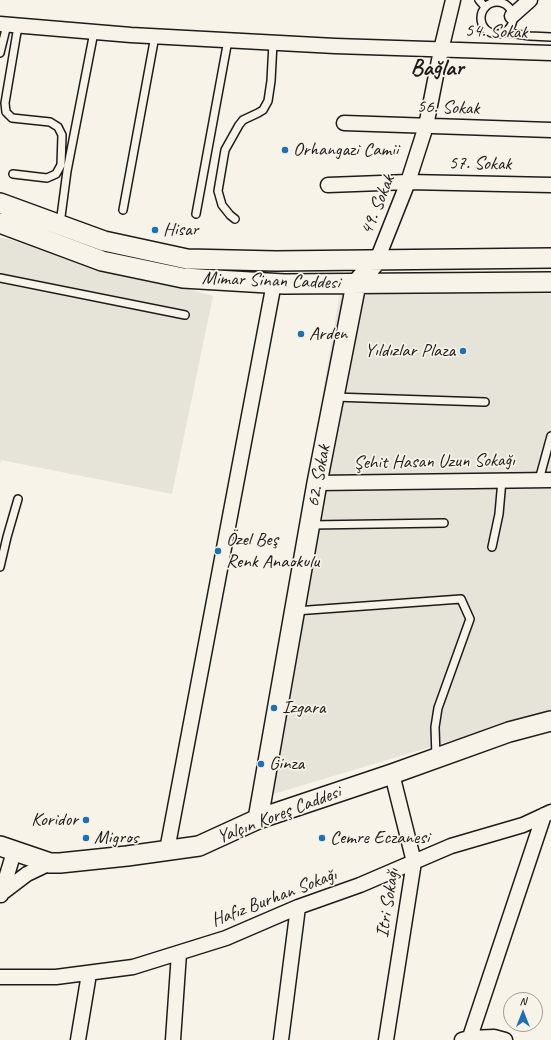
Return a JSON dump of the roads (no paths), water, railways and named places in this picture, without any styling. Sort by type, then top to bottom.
[{"type":"street","name":"49. Sokak","points":[[377,260],[408,182],[426,126],[441,50],[453,0]]},
{"type":"street","points":[[512,16],[530,0]]},
{"type":"street","name":"54. Sokak","points":[[8,25],[273,43],[551,53]]},
{"type":"street","name":"56. Sokak","points":[[344,123],[551,130]]},
{"type":"street","name":"57. Sokak","points":[[328,185],[408,182],[551,185]]},
{"type":"street","name":"Mimar Sinan Caddesi","points":[[0,202],[104,241],[187,259],[276,262],[551,258]]},
{"type":"street","name":"Mimar Sinan Caddesi","points":[[0,223],[102,262],[183,278],[274,283],[356,284],[551,282]]},
{"type":"street","points":[[356,284],[377,260]]},
{"type":"street","points":[[167,850],[274,283]]},
{"type":"street","name":"62. Sokak","points":[[258,819],[310,525],[356,284]]},
{"type":"street","name":"Şehit Hasan Uzun Sokağı","points":[[318,483],[545,480]]},
{"type":"street","name":"Yalçın Koreş Caddesi","points":[[7,849],[50,863],[127,856],[199,846],[258,819],[392,774],[509,732],[551,720]]},
{"type":"street","name":"Itri Sokağı","points":[[386,1040],[414,862],[392,774]]},
{"type":"street","points":[[505,1040],[494,1037],[467,1039],[548,814]]},
{"type":"street","name":"Hafız Burhan Sokağı","points":[[0,978],[56,978],[133,967],[226,938],[298,907],[360,885],[451,846],[523,825],[548,814]]},
{"type":"street","points":[[1,893],[7,849]]},
{"type":"street","points":[[1,893],[27,874],[50,863]]},
{"type":"street","points":[[281,1040],[298,907]]},
{"type":"street","points":[[173,1040],[179,953]]},
{"type":"street","points":[[78,1040],[89,974]]},
{"type":"lane","points":[[479,0],[485,7]]},
{"type":"lane","points":[[502,32],[510,26],[512,16],[508,7],[504,4],[494,2],[485,7],[481,17],[484,27],[492,33],[502,32],[551,37]]},
{"type":"lane","points":[[0,53],[8,25]]},
{"type":"lane","points":[[8,25],[5,103],[6,112],[12,118],[50,122],[58,127],[62,135],[61,165],[56,174],[47,178],[13,174]]},
{"type":"lane","points":[[60,225],[67,171],[94,32]]},
{"type":"lane","points":[[123,210],[155,36]]},
{"type":"lane","points":[[196,214],[228,40]]},
{"type":"lane","points":[[235,219],[222,205],[218,191],[225,150],[243,120],[263,110],[268,101],[271,81],[273,43]]},
{"type":"lane","points":[[0,278],[185,315]]},
{"type":"lane","points":[[334,397],[485,402]]},
{"type":"lane","points":[[545,480],[551,436]]},
{"type":"lane","points":[[492,547],[502,480]]},
{"type":"lane","points":[[0,567],[18,500]]},
{"type":"lane","points":[[310,525],[444,523]]},
{"type":"lane","points":[[295,611],[461,599],[470,619],[438,708],[435,727],[436,758]]},
{"type":"place","name":"Orhangazi Camii","points":[[285,150]]},
{"type":"place","name":"Hisar","points":[[155,230]]},
{"type":"place","name":"Arden","points":[[301,334]]},
{"type":"place","name":"Yıldızlar Plaza","points":[[463,351]]},
{"type":"place","name":"Özel Beş Renk Anaokulu","points":[[218,551]]},
{"type":"place","name":"Izgara","points":[[274,708]]},
{"type":"place","name":"Ginza","points":[[261,764]]},
{"type":"place","name":"Koridor","points":[[86,820]]},
{"type":"place","name":"Migros","points":[[86,838]]},
{"type":"place","name":"Cemre Eczanesi","points":[[322,838]]},
{"type":"district","name":"Bağlar","points":[[437,69]]}]
